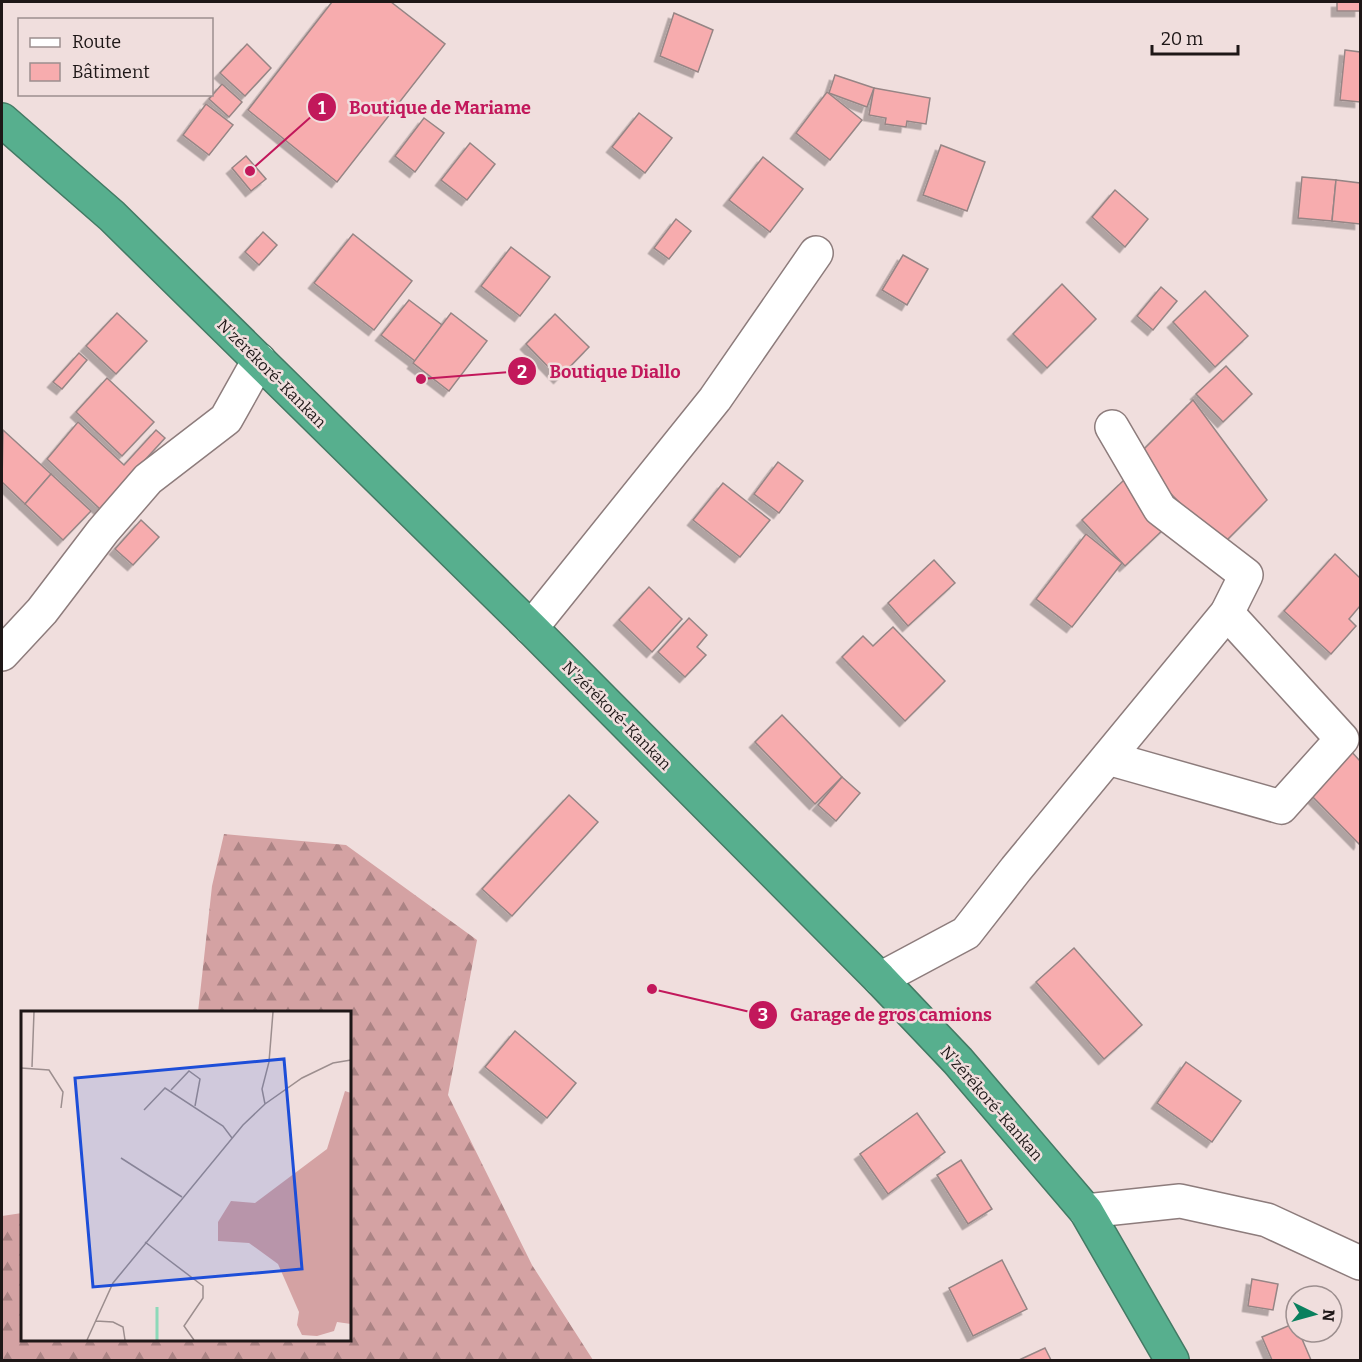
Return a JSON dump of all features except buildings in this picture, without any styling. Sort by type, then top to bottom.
[{"type":"highway","name":"N'zérékoré-Kankan","points":[[2,120],[112,216],[259,360],[531,628],[880,979],[958,1061],[1086,1211],[1172,1360]]},
{"type":"street","points":[[531,628],[715,399],[816,253]]},
{"type":"street","points":[[2,654],[42,611],[103,531],[148,479],[226,419],[259,360]]},
{"type":"street","points":[[880,979],[966,933],[1227,613],[1246,575],[1160,509],[1112,427]]},
{"type":"street","points":[[1107,758],[1281,807],[1342,739],[1227,613]]},
{"type":"street","points":[[1086,1211],[1180,1201],[1268,1220],[1360,1263]]},
{"type":"green space","points":[[224,834],[346,845],[477,940],[448,1095],[532,1265],[593,1360],[2,1360],[2,1216],[21,1213],[21,1341],[351,1341],[351,1011],[198,1011],[212,886]]},
{"type":"place","name":"Boutique de Mariame","points":[[250,171]]},
{"type":"place","name":"Boutique Diallo","points":[[421,379]]},
{"type":"place","name":"Garage de gros camions","points":[[652,989]]}]
